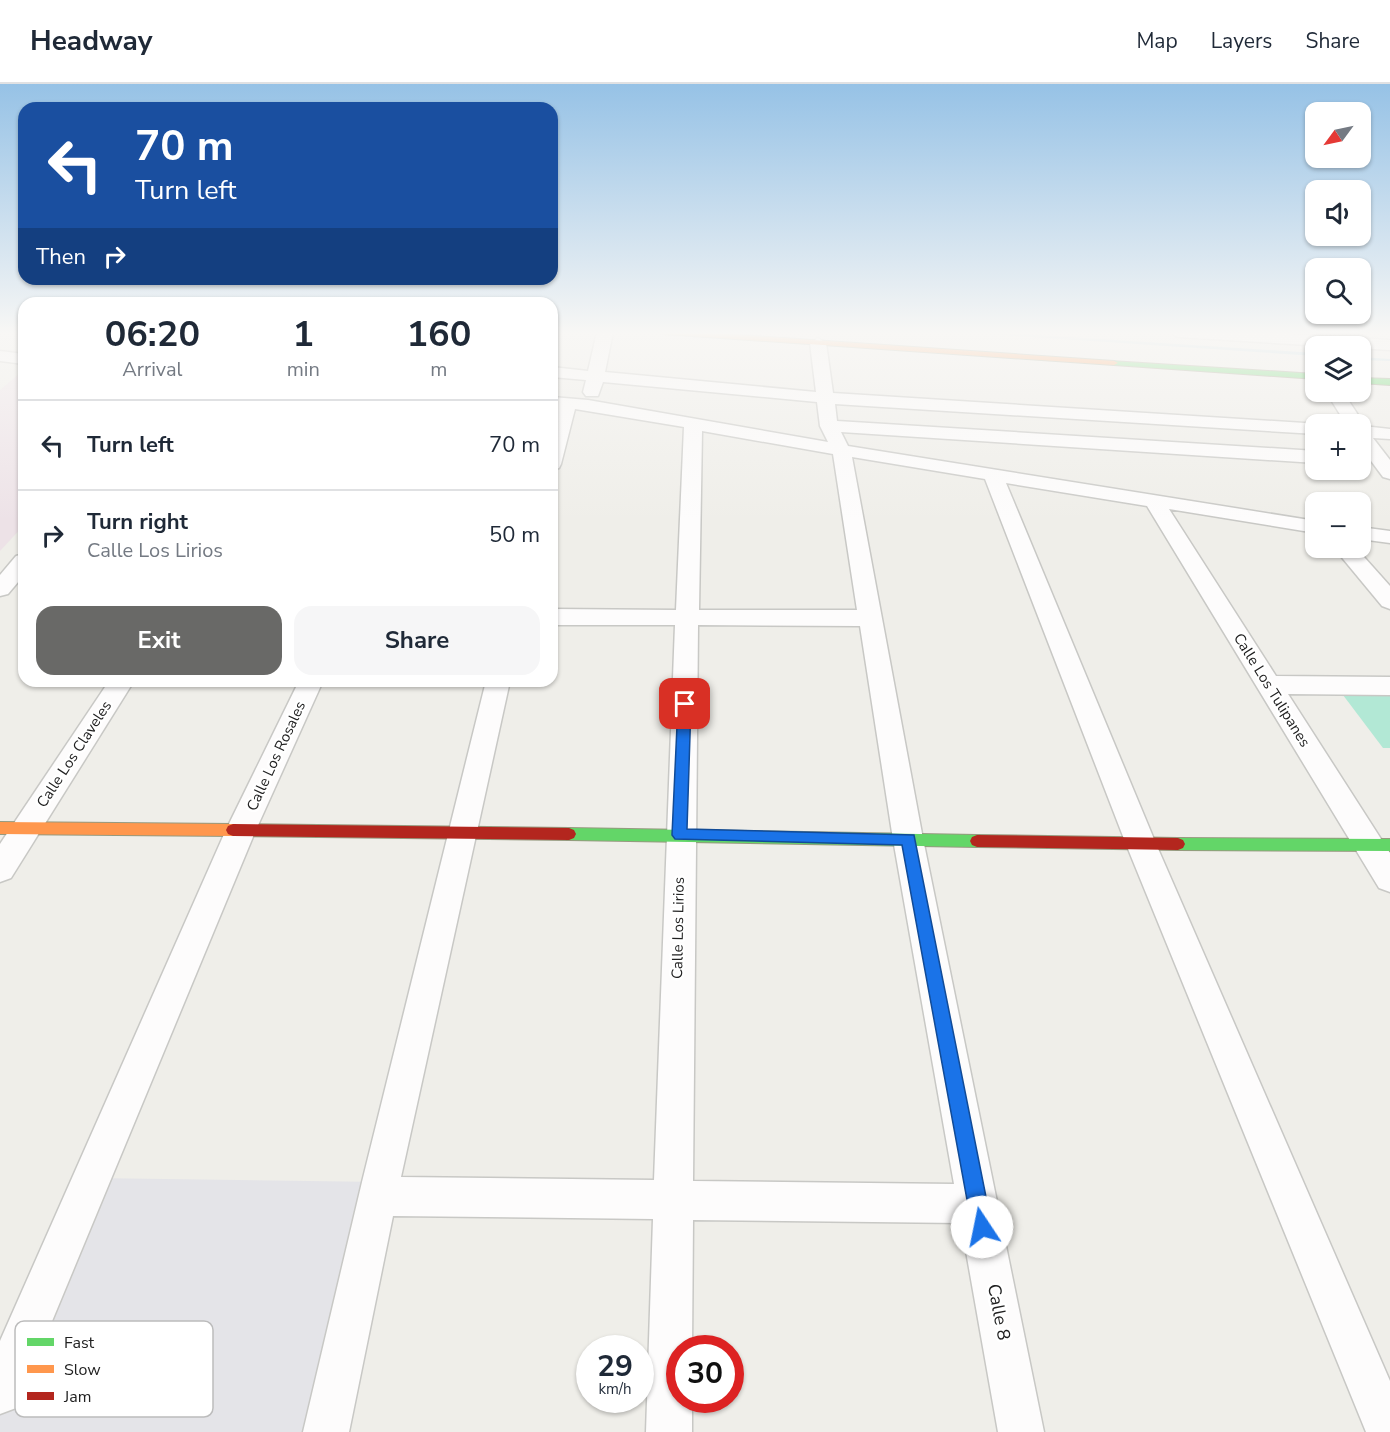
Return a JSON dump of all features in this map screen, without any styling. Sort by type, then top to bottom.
[{"type":"main road","points":[[14,828],[680,835],[1141,844],[1380,845]]},
{"type":"street","points":[[588,405],[591,395]]},
{"type":"street","points":[[784,395],[1305,428]]},
{"type":"street","name":"Calle 8","points":[[824,395],[830,426],[842,450],[869,618],[909,839],[1021,1432]]},
{"type":"street","points":[[558,418],[560,402],[588,405],[842,450],[1305,525]]},
{"type":"street","name":"Calle Los Lirios","points":[[669,1432],[680,835],[693,423]]},
{"type":"street","points":[[830,426],[1305,456]]},
{"type":"street","points":[[1371,433],[1390,434]]},
{"type":"street","points":[[1371,445],[1387,465]]},
{"type":"street","points":[[1371,462],[1387,465]]},
{"type":"street","points":[[993,475],[1141,844],[1389,1432]]},
{"type":"street","name":"Calle Los Tulipanes","points":[[1155,501],[1268,685],[1380,845],[1390,879]]},
{"type":"street","points":[[1371,534],[1390,537]]},
{"type":"street","points":[[1353,558],[1390,601]]},
{"type":"street","points":[[0,589],[18,568]]},
{"type":"street","points":[[558,617],[869,618]]},
{"type":"street","points":[[1268,685],[1390,686]]},
{"type":"street","name":"Calle Los Claveles","points":[[0,869],[14,828],[118,687]]},
{"type":"street","name":"Calle Los Rosales","points":[[30,1321],[240,832],[309,687]]},
{"type":"street","points":[[326,1432],[378,1196],[497,687]]},
{"type":"street","points":[[378,1196],[978,1204]]},
{"type":"street","name":"Calle Los Rosales","points":[[0,1392],[15,1357]]},
{"type":"shaded area","points":[[0,395],[18,395],[18,532],[0,551]]},
{"type":"shaded area","points":[[92,1178],[381,1182],[326,1432],[0,1432],[0,1392],[15,1357],[15,1417],[213,1417],[213,1321],[31,1321]]},
{"type":"green space","points":[[1390,694],[1390,748],[1383,748],[1343,695]]},
{"type":"traffic: fast","points":[[569,834],[977,841]]},
{"type":"traffic: fast","points":[[1178,844],[1390,845]]},
{"type":"traffic: slow","points":[[0,828],[233,830]]},
{"type":"traffic: jam","points":[[233,830],[569,834]]},
{"type":"traffic: jam","points":[[977,841],[1178,844]]},
{"type":"route","points":[[685,704],[680,835],[909,839],[982,1227]]}]
